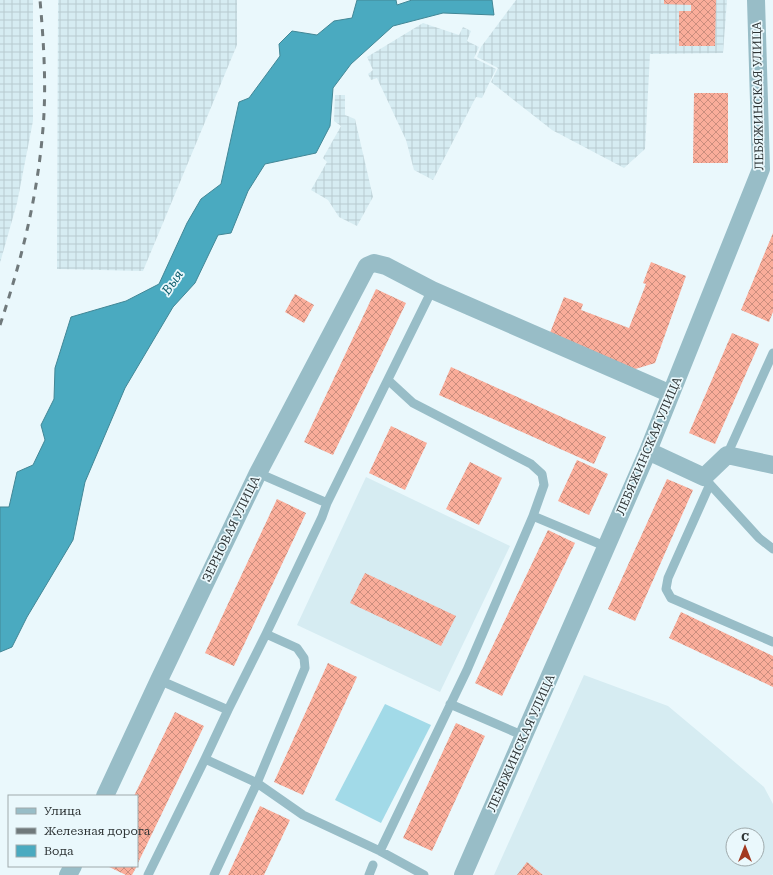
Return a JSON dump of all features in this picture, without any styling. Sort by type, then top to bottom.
[{"type":"street","name":"ЛЕБЯЖИНСКАЯ УЛИЦА","points":[[463,875],[648,451],[761,169],[756,0]]},
{"type":"street","name":"ЗЕРНОВАЯ УЛИЦА","points":[[105,795],[258,473],[366,266],[374,263],[386,266],[432,290]]},
{"type":"street","points":[[432,290],[671,394]]},
{"type":"street","points":[[648,451],[707,481],[727,455],[773,465]]},
{"type":"lane","points":[[148,875],[322,518],[327,503],[432,290]]},
{"type":"lane","points":[[727,455],[773,353]]},
{"type":"lane","points":[[380,851],[467,670],[533,516],[544,485],[542,474],[531,464],[412,403],[388,380]]},
{"type":"lane","points":[[258,473],[327,503]]},
{"type":"lane","points":[[773,549],[759,538],[707,481],[668,578],[666,589],[671,598],[773,642]]},
{"type":"lane","points":[[533,516],[607,547]]},
{"type":"lane","points":[[214,875],[257,783],[305,668],[304,658],[297,648],[266,634]]},
{"type":"lane","points":[[159,680],[228,710]]},
{"type":"lane","points":[[450,704],[524,736]]},
{"type":"lane","points":[[205,759],[257,783],[303,815],[380,851],[424,875]]},
{"type":"lane","points":[[369,875],[373,865]]},
{"type":"shaded area","points":[[0,0],[33,0],[33,121],[17,203],[0,263]]},
{"type":"shaded area","points":[[58,0],[237,0],[237,45],[143,271],[57,269]]},
{"type":"shaded area","points":[[516,0],[727,0],[723,53],[650,54],[645,149],[624,168],[552,130],[491,82],[498,68],[477,57],[481,47]]},
{"type":"shaded area","points":[[423,23],[459,35],[463,27],[471,31],[467,41],[479,47],[474,58],[496,69],[482,98],[476,97],[433,180],[414,170],[406,140],[377,78],[371,80],[368,74],[373,70],[367,57]]},
{"type":"shaded area","points":[[335,95],[345,95],[345,115],[355,119],[373,197],[357,226],[339,217],[328,200],[311,190],[327,162],[323,158],[341,126],[334,121]]},
{"type":"shaded area","points":[[366,477],[510,546],[440,692],[297,625]]},
{"type":"shaded area","points":[[584,675],[668,706],[764,787],[773,804],[772,875],[494,875]]},
{"type":"shaded area","points":[[385,704],[431,725],[381,823],[335,800]]},
{"type":"water","name":"Выя","points":[[357,0],[396,0],[397,5],[412,0],[492,0],[494,15],[443,13],[393,26],[351,64],[333,88],[330,126],[316,153],[265,164],[248,191],[231,233],[218,235],[195,283],[173,307],[125,388],[85,482],[73,540],[27,617],[12,647],[0,652],[0,507],[9,507],[17,472],[33,465],[45,440],[41,425],[54,399],[55,368],[71,317],[126,301],[159,284],[187,223],[201,199],[221,184],[239,102],[249,98],[280,56],[279,44],[292,31],[317,35],[334,21],[352,18]]},
{"type":"building","points":[[664,0],[716,0],[715,46],[679,46],[679,11],[691,11],[691,5],[664,4]]},
{"type":"building","points":[[694,93],[728,93],[728,163],[693,163]]},
{"type":"building","points":[[773,233],[773,312],[769,322],[741,310]]},
{"type":"building","points":[[651,262],[686,276],[655,363],[632,370],[548,338],[564,297],[583,304],[581,310],[629,328],[646,284],[643,283]]},
{"type":"building","points":[[376,289],[406,303],[333,455],[304,442]]},
{"type":"building","points":[[295,294],[314,305],[304,323],[285,312]]},
{"type":"building","points":[[732,333],[759,344],[715,444],[689,433]]},
{"type":"building","points":[[451,367],[606,437],[594,464],[439,395]]},
{"type":"building","points":[[391,426],[427,443],[405,490],[369,473]]},
{"type":"building","points":[[577,460],[608,474],[589,515],[558,501]]},
{"type":"building","points":[[470,462],[502,478],[479,525],[446,509]]},
{"type":"building","points":[[667,479],[693,490],[635,621],[608,609]]},
{"type":"building","points":[[277,499],[306,513],[234,666],[205,653]]},
{"type":"building","points":[[548,530],[575,543],[502,696],[475,683]]},
{"type":"building","points":[[365,573],[456,616],[441,646],[350,603]]},
{"type":"building","points":[[681,612],[773,656],[773,687],[669,638]]},
{"type":"building","points":[[328,663],[357,677],[303,795],[274,782]]},
{"type":"building","points":[[175,712],[204,726],[138,863],[138,795],[134,795]]},
{"type":"building","points":[[456,723],[485,736],[432,851],[403,838]]},
{"type":"building","points":[[260,806],[290,820],[264,875],[228,875]]},
{"type":"building","points":[[527,862],[543,875],[517,875]]},
{"type":"building","points":[[109,867],[136,867],[132,875],[126,875]]},
{"type":"railway","points":[[0,325],[26,234],[36,187],[39,163],[44,122],[45,87],[40,0]]}]
